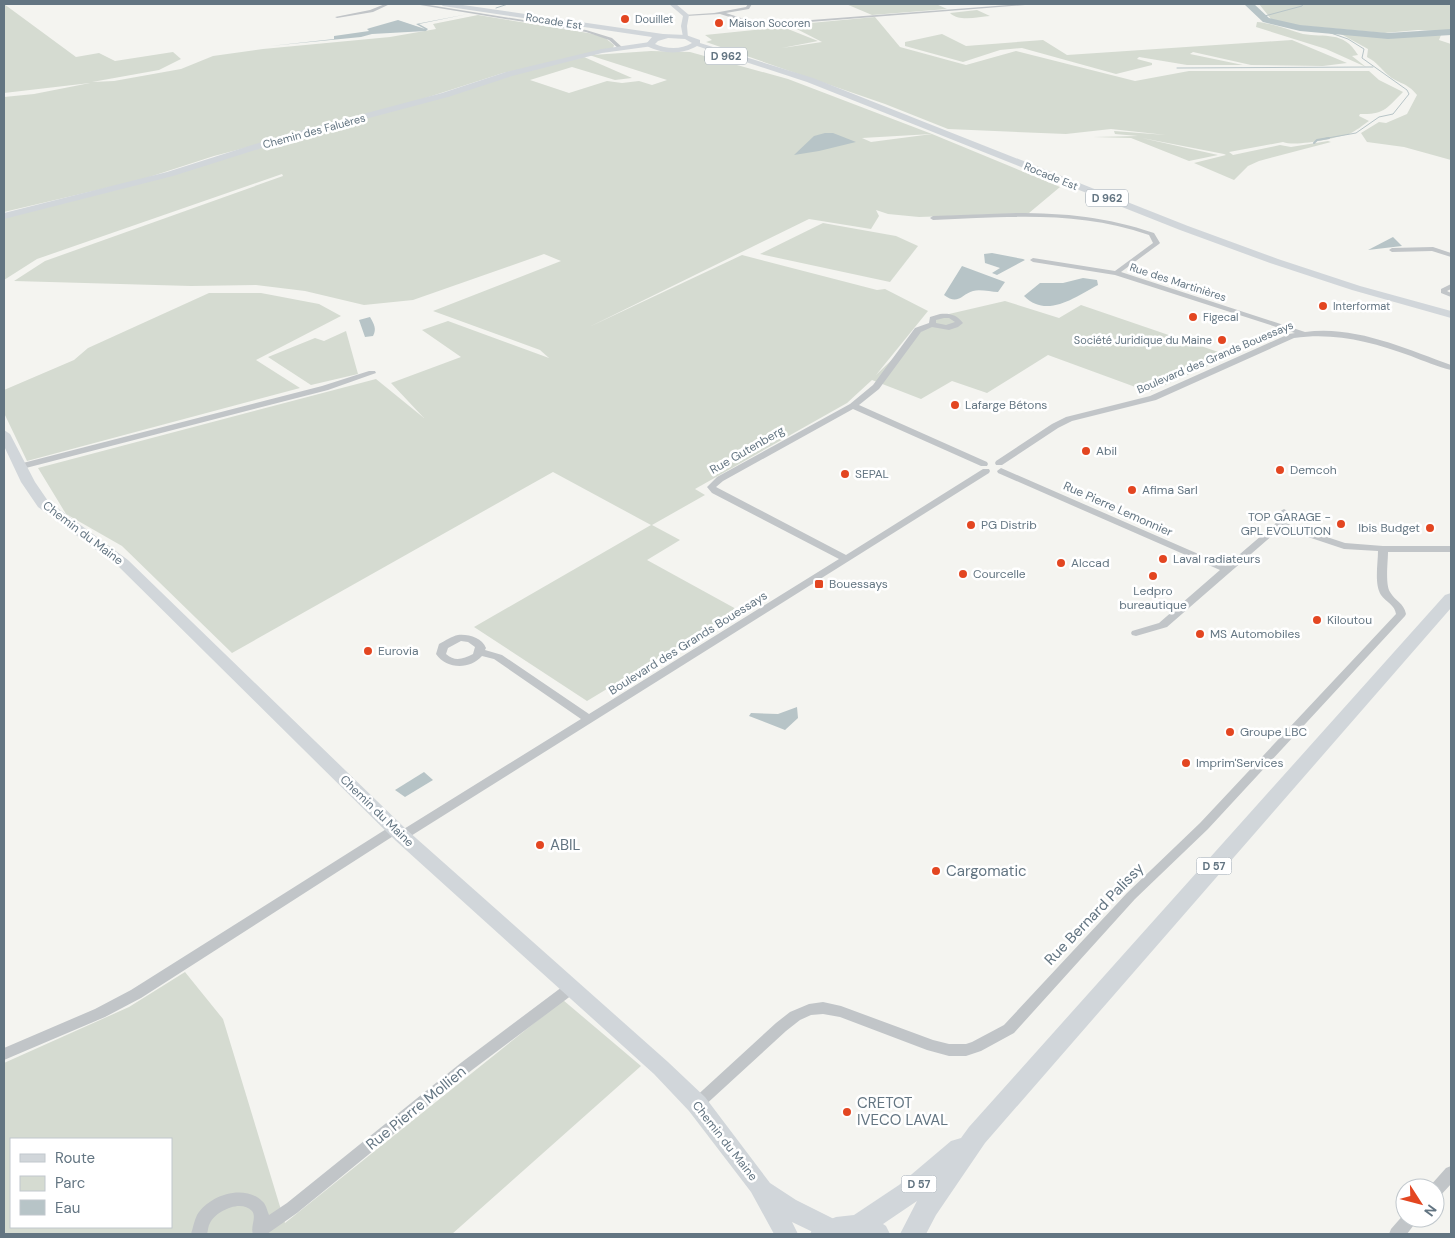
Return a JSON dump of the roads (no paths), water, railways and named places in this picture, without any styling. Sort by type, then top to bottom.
[{"type":"main road","name":"Rocade Est","points":[[443,4],[606,29],[686,37],[695,40],[696,44],[854,96],[1202,235],[1323,277],[1451,315]]},
{"type":"main road","name":"Rocade Est","points":[[606,29],[651,42],[659,48],[713,52],[767,66]]},
{"type":"main road","points":[[651,42],[669,36]]},
{"type":"main road","points":[[684,49],[696,44]]},
{"type":"main road","name":"D 57","points":[[914,1234],[926,1207],[977,1135],[1451,598]]},
{"type":"main road","name":"D 57","points":[[867,1231],[908,1193],[977,1135]]},
{"type":"main road","points":[[828,1232],[846,1227],[867,1231]]},
{"type":"street","points":[[337,17],[371,11],[388,4]]},
{"type":"street","points":[[416,4],[586,31],[605,36],[623,48]]},
{"type":"street","points":[[672,4],[686,15],[721,13],[747,8],[750,4]]},
{"type":"street","points":[[721,13],[759,26],[1035,4]]},
{"type":"street","points":[[686,15],[684,26],[686,37]]},
{"type":"street","points":[[669,36],[684,26]]},
{"type":"street","name":"Chemin des Faluères","points":[[4,216],[163,176],[296,134],[445,96],[509,74],[602,51],[651,42]]},
{"type":"street","name":"Chemin des Faluères","points":[[623,48],[659,48]]},
{"type":"street","name":"Rue des Martinières","points":[[933,218],[1033,215],[1070,216],[1110,222],[1152,234],[1156,243],[1116,273]]},
{"type":"street","points":[[1392,250],[1433,249],[1451,255]]},
{"type":"street","points":[[1033,260],[1116,273]]},
{"type":"street","name":"Rue des Martinières","points":[[1116,273],[1302,333]]},
{"type":"street","points":[[1451,286],[1443,290],[1443,292],[1451,295]]},
{"type":"street","name":"Rue Gutenberg","points":[[847,559],[715,491],[711,487],[720,478],[853,406],[876,387],[918,330],[932,324]]},
{"type":"street","name":"Boulevard des Grands Bouessays","points":[[1000,467],[1055,426],[1069,419],[1153,398],[1302,333],[1334,333],[1361,338],[1451,368]]},
{"type":"street","points":[[22,466],[325,388],[372,372]]},
{"type":"street","points":[[853,406],[997,472],[1000,467]]},
{"type":"street","name":"Chemin du Maine","points":[[4,434],[22,466],[32,489],[43,504],[123,563],[399,832],[661,1068],[697,1104],[759,1185],[786,1234]]},
{"type":"street","name":"Boulevard des Grands Bouessays","points":[[4,1054],[100,1013],[136,994],[399,832],[589,719],[847,559],[985,467]]},
{"type":"street","name":"Rue Pierre Lemonnier","points":[[1000,467],[1225,569]]},
{"type":"street","points":[[1136,633],[1153,630],[1163,625],[1282,518],[1344,546],[1383,549],[1451,549]]},
{"type":"street","name":"Rue Bernard Palissy","points":[[697,1104],[781,1027],[795,1016],[809,1010],[823,1008],[841,1012],[932,1046],[950,1050],[976,1047],[1009,1029],[1131,896],[1204,826],[1401,614],[1400,608],[1386,594],[1383,588],[1383,549]]},
{"type":"street","points":[[480,652],[498,657],[589,719]]},
{"type":"street","name":"Rue Pierre Mollien","points":[[259,1231],[292,1208],[467,1066],[571,988]]},
{"type":"street","name":"Chemin du Maine","points":[[759,1185],[784,1206],[828,1232]]},
{"type":"street","points":[[199,1234],[203,1220],[209,1211],[218,1204],[239,1198],[256,1204],[261,1211],[262,1219],[259,1231]]},
{"type":"water","points":[[468,14],[419,24],[428,29],[426,31],[372,34],[361,37],[270,46],[334,39],[334,36],[369,31],[367,29],[398,20],[425,29],[416,24]]},
{"type":"water","points":[[833,133],[856,142],[794,155],[814,136]]},
{"type":"water","points":[[1393,237],[1402,246],[1368,250]]},
{"type":"water","points":[[992,253],[1025,260],[997,275],[992,273],[1000,268],[985,263],[984,254]]},
{"type":"water","points":[[962,266],[1005,282],[998,292],[976,290],[960,298],[949,298],[944,295]]},
{"type":"water","points":[[1083,278],[1097,280],[1098,285],[1061,304],[1042,306],[1033,303],[1024,296],[1040,283],[1063,283]]},
{"type":"water","points":[[370,317],[375,331],[373,336],[365,337],[359,320]]},
{"type":"water","points":[[797,707],[798,718],[785,730],[749,716],[751,713],[778,714]]},
{"type":"water","points":[[424,772],[433,780],[405,797],[395,790]]},
{"type":"waterway","points":[[496,8],[508,4]]},
{"type":"waterway","points":[[1248,4],[1256,9],[1266,20],[1300,28],[1388,36],[1451,32]]},
{"type":"waterway","points":[[1261,17],[1302,6],[1303,4]]},
{"type":"waterway","points":[[1322,139],[1356,133],[1379,117],[1393,114],[1409,94],[1407,90],[1362,58],[1364,49],[1348,39],[1325,31]]},
{"type":"waterway","points":[[1177,68],[1373,67]]},
{"type":"waterway","points":[[1314,143],[1317,140],[1329,138]]},
{"type":"place","name":"Douillet","points":[[625,19]]},
{"type":"place","name":"Maison Socoren","points":[[719,23]]},
{"type":"place","name":"Interformat","points":[[1323,306]]},
{"type":"place","name":"Figecal","points":[[1193,317]]},
{"type":"place","name":"Société Juridique du Maine","points":[[1222,340]]},
{"type":"place","name":"Lafarge Bétons","points":[[955,405]]},
{"type":"place","name":"Abil","points":[[1086,451]]},
{"type":"place","name":"Demcoh","points":[[1280,470]]},
{"type":"place","name":"SEPAL","points":[[845,474]]},
{"type":"place","name":"Afima Sarl","points":[[1132,490]]},
{"type":"place","name":"TOP GARAGE - GPL EVOLUTION","points":[[1341,524]]},
{"type":"place","name":"PG Distrib","points":[[971,525]]},
{"type":"place","name":"Ibis Budget","points":[[1430,528]]},
{"type":"place","name":"Laval radiateurs","points":[[1163,559]]},
{"type":"place","name":"Alccad","points":[[1061,563]]},
{"type":"place","name":"Courcelle","points":[[963,574]]},
{"type":"place","name":"Ledpro bureautique","points":[[1153,576]]},
{"type":"place","name":"Bouessays","points":[[819,584]]},
{"type":"place","name":"Kiloutou","points":[[1317,620]]},
{"type":"place","name":"MS Automobiles","points":[[1200,634]]},
{"type":"place","name":"Eurovia","points":[[368,651]]},
{"type":"place","name":"Groupe LBC","points":[[1230,732]]},
{"type":"place","name":"Imprim'Services","points":[[1186,763]]},
{"type":"place","name":"ABIL","points":[[540,845]]},
{"type":"place","name":"Cargomatic","points":[[936,871]]},
{"type":"place","name":"CRETOT IVECO LAVAL","points":[[847,1112]]}]
